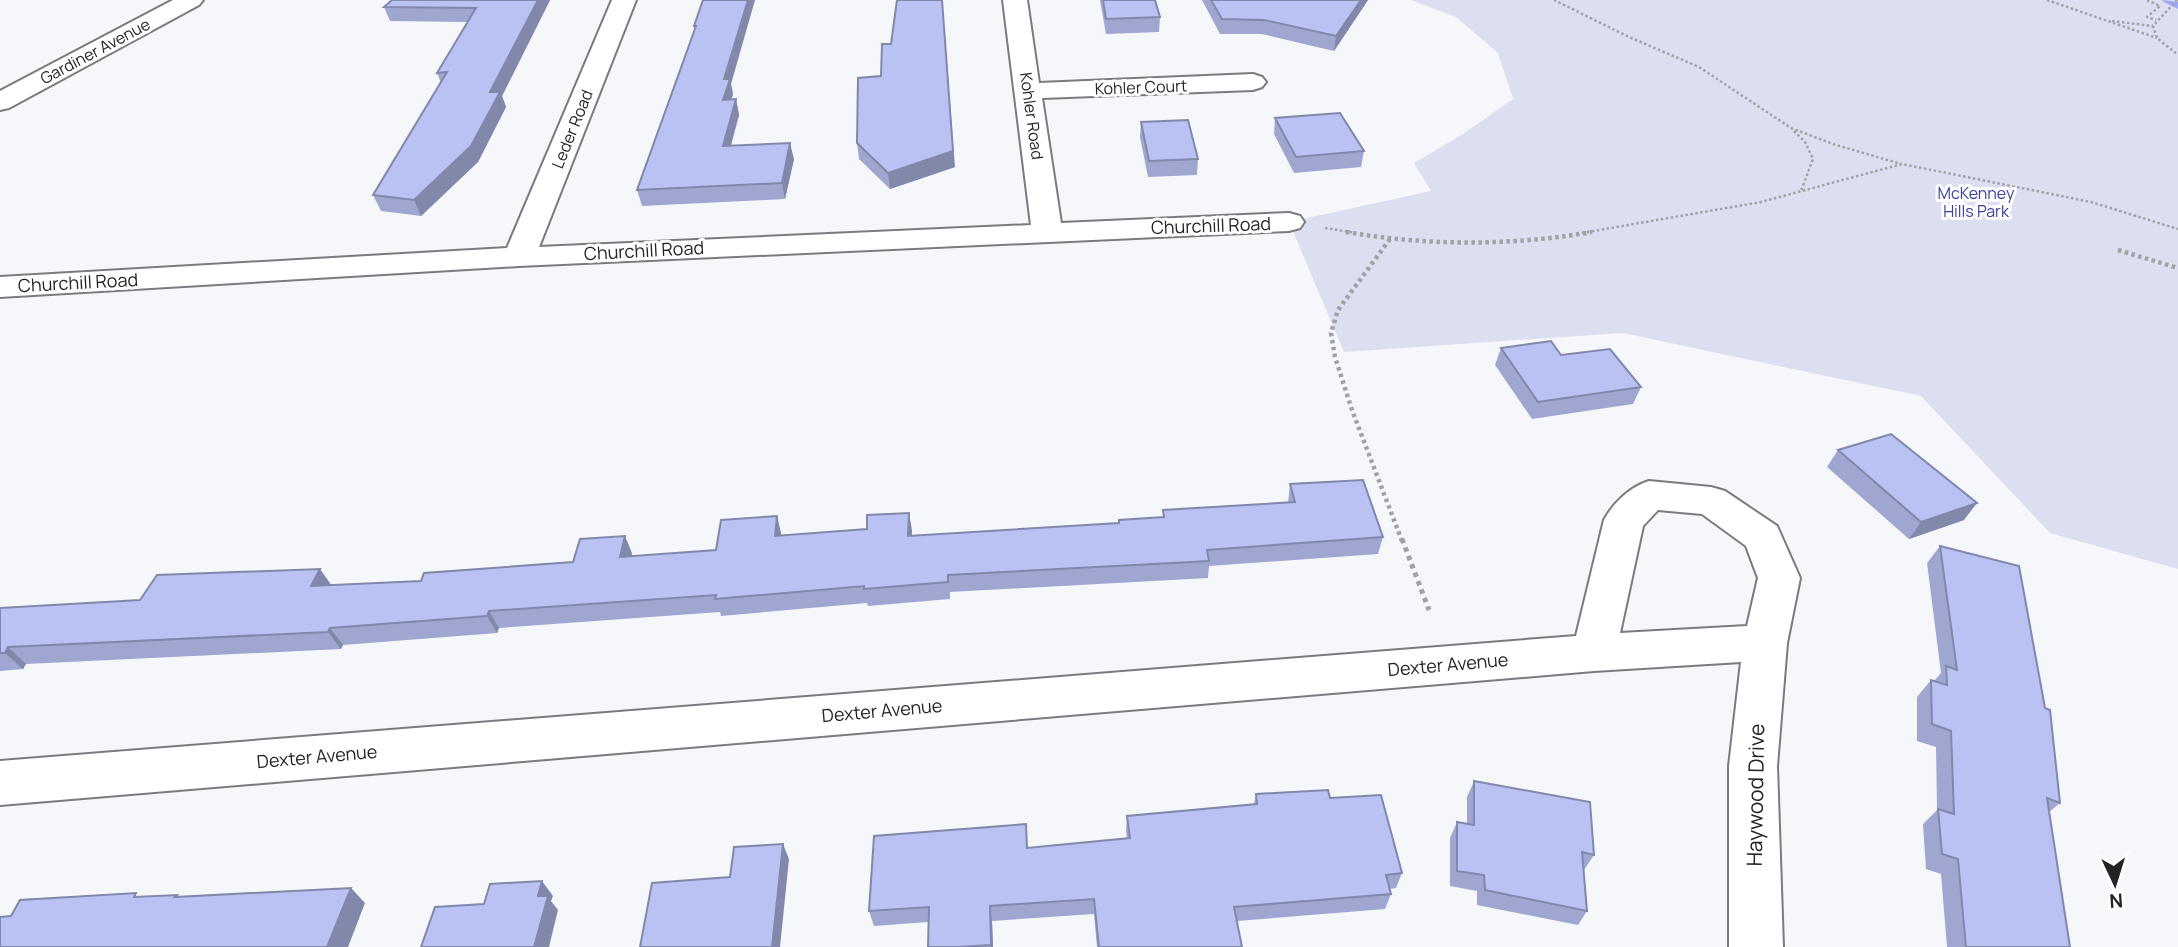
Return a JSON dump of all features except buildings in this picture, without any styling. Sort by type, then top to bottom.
[{"type":"street","name":"Gardiner Avenue","points":[[0,102],[191,0]]},
{"type":"street","name":"Leder Road","points":[[519,257],[624,0]]},
{"type":"street","name":"Kohler Road","points":[[1016,0],[1047,232]]},
{"type":"street","name":"Kohler Court","points":[[1029,91],[1253,82]]},
{"type":"street","name":"Churchill Road","points":[[0,288],[519,257],[1289,222]]},
{"type":"street","name":"Haywood Drive","points":[[1594,653],[1624,520],[1649,495],[1711,501],[1763,537],[1779,578],[1765,643],[1753,766],[1756,947]]},
{"type":"street","name":"Dexter Avenue","points":[[0,783],[1594,653],[1765,643]]},
{"type":"path","points":[[1554,0],[1629,37],[1699,67],[1791,128],[1805,142],[1813,159],[1801,191]]},
{"type":"path","points":[[2048,0],[2157,38],[2178,55]]},
{"type":"path","points":[[2147,0],[2160,6],[2147,17],[2156,20]]},
{"type":"path","points":[[2157,38],[2153,26],[2156,20],[2177,0]]},
{"type":"path","points":[[2099,20],[2153,26]]},
{"type":"path","points":[[1791,128],[1833,144],[1902,164],[2070,197],[2178,229]]},
{"type":"path","points":[[1289,222],[1390,239],[1473,244],[1544,240],[1761,202],[1902,164]]},
{"type":"path","points":[[1390,239],[1338,310],[1331,333],[1335,357],[1352,410],[1429,610]]},
{"type":"path","points":[[2118,250],[2178,268]]},
{"type":"green space","name":"McKenney Hills Park","points":[[1411,0],[2178,0],[2178,569],[2050,533],[1921,396],[1623,333],[1344,352],[1289,222],[1431,191],[1414,163],[1463,134],[1513,99],[1498,53],[1456,17]]},
{"type":"waterway","points":[[2167,0],[2178,6]]}]
